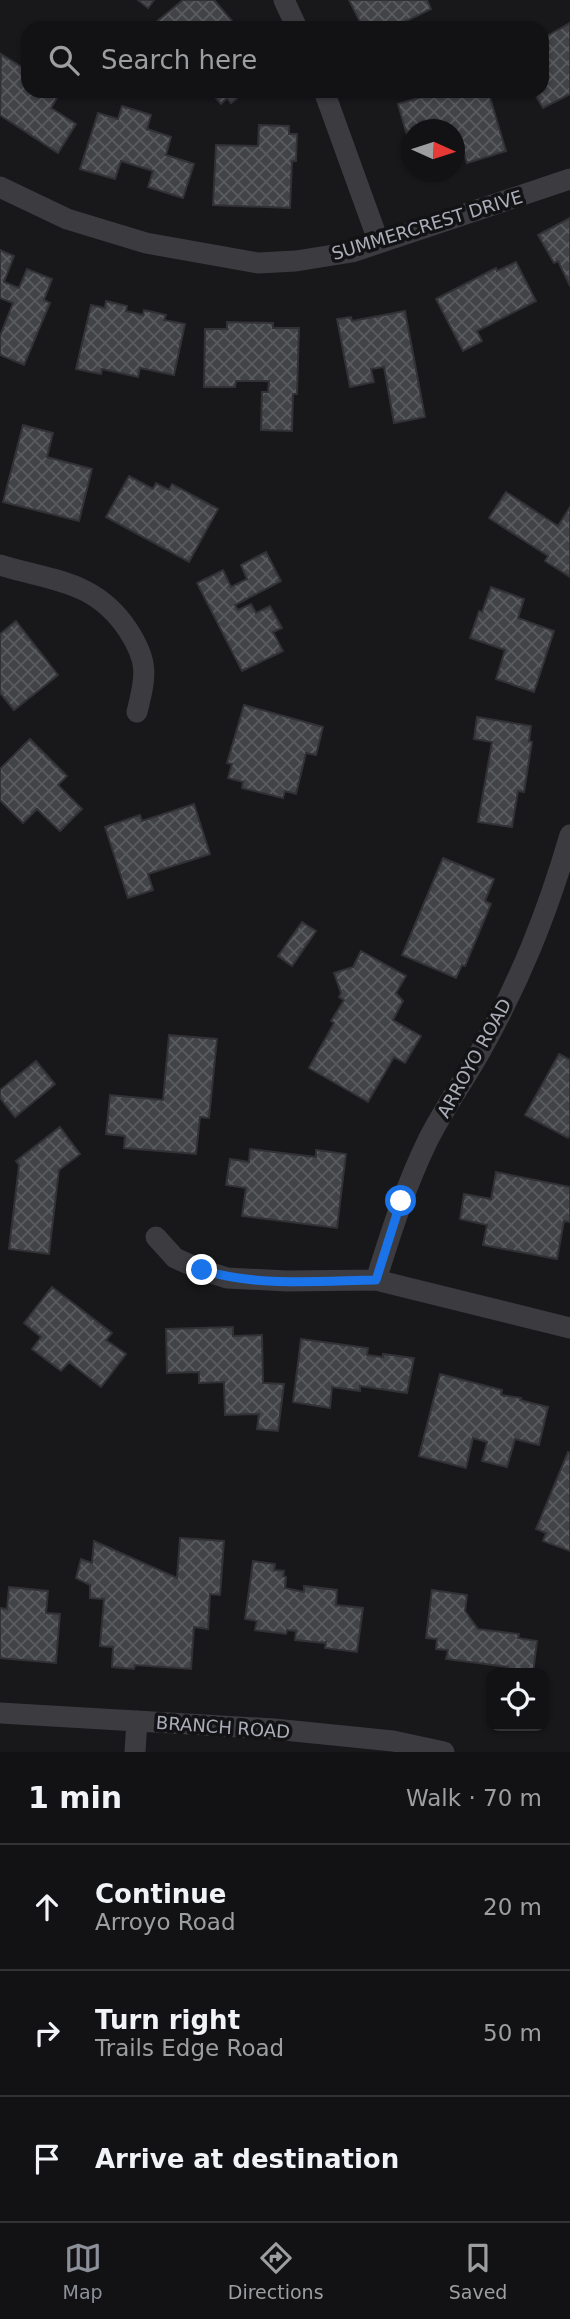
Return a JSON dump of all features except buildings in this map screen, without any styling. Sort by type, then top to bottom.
[{"type":"street","points":[[284,0],[294,21]]},
{"type":"street","points":[[327,98],[379,243]]},
{"type":"street","name":"SUMMERCREST DRIVE","points":[[0,187],[67,219],[146,243],[258,263],[296,261],[352,252],[570,179]]},
{"type":"street","points":[[0,565],[54,578],[87,590],[116,612],[145,661],[137,712]]},
{"type":"street","name":"ARROYO ROAD","points":[[376,1280],[401,1201],[429,1138],[480,1052],[526,964],[556,883],[570,835]]},
{"type":"street","points":[[156,1237],[175,1258],[227,1278],[286,1281],[376,1280],[570,1328]]},
{"type":"street","name":"BRANCH ROAD","points":[[0,1713],[314,1733],[393,1741],[444,1752]]},
{"type":"street","points":[[135,1752],[137,1721]]},
{"type":"route","points":[[202,1270],[227,1278],[286,1281],[376,1280],[401,1201]]}]
